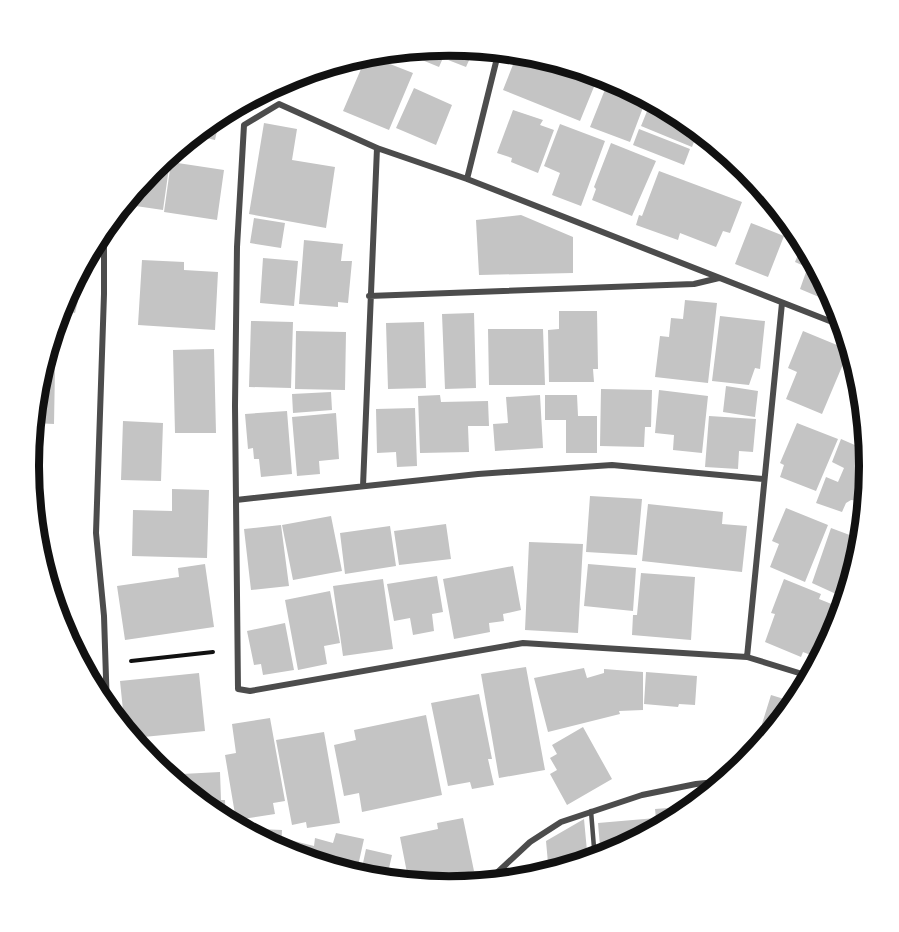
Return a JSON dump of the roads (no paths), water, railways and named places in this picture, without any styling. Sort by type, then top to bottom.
[{"type":"street","points":[[467,179],[497,58]]},
{"type":"street","points":[[803,674],[747,657],[523,643],[250,691],[238,689],[237,247],[244,125],[279,104],[377,148],[467,179],[834,323]]},
{"type":"street","points":[[363,486],[369,296],[377,148]]},
{"type":"street","points":[[104,244],[105,294],[96,533],[107,692]]},
{"type":"street","points":[[369,296],[694,284],[720,278]]},
{"type":"street","points":[[747,657],[782,303]]},
{"type":"street","points":[[236,500],[478,474],[612,465],[763,479]]},
{"type":"street","points":[[497,874],[530,842],[561,822],[642,795],[711,783]]},
{"type":"lane","points":[[591,811],[594,850]]}]
